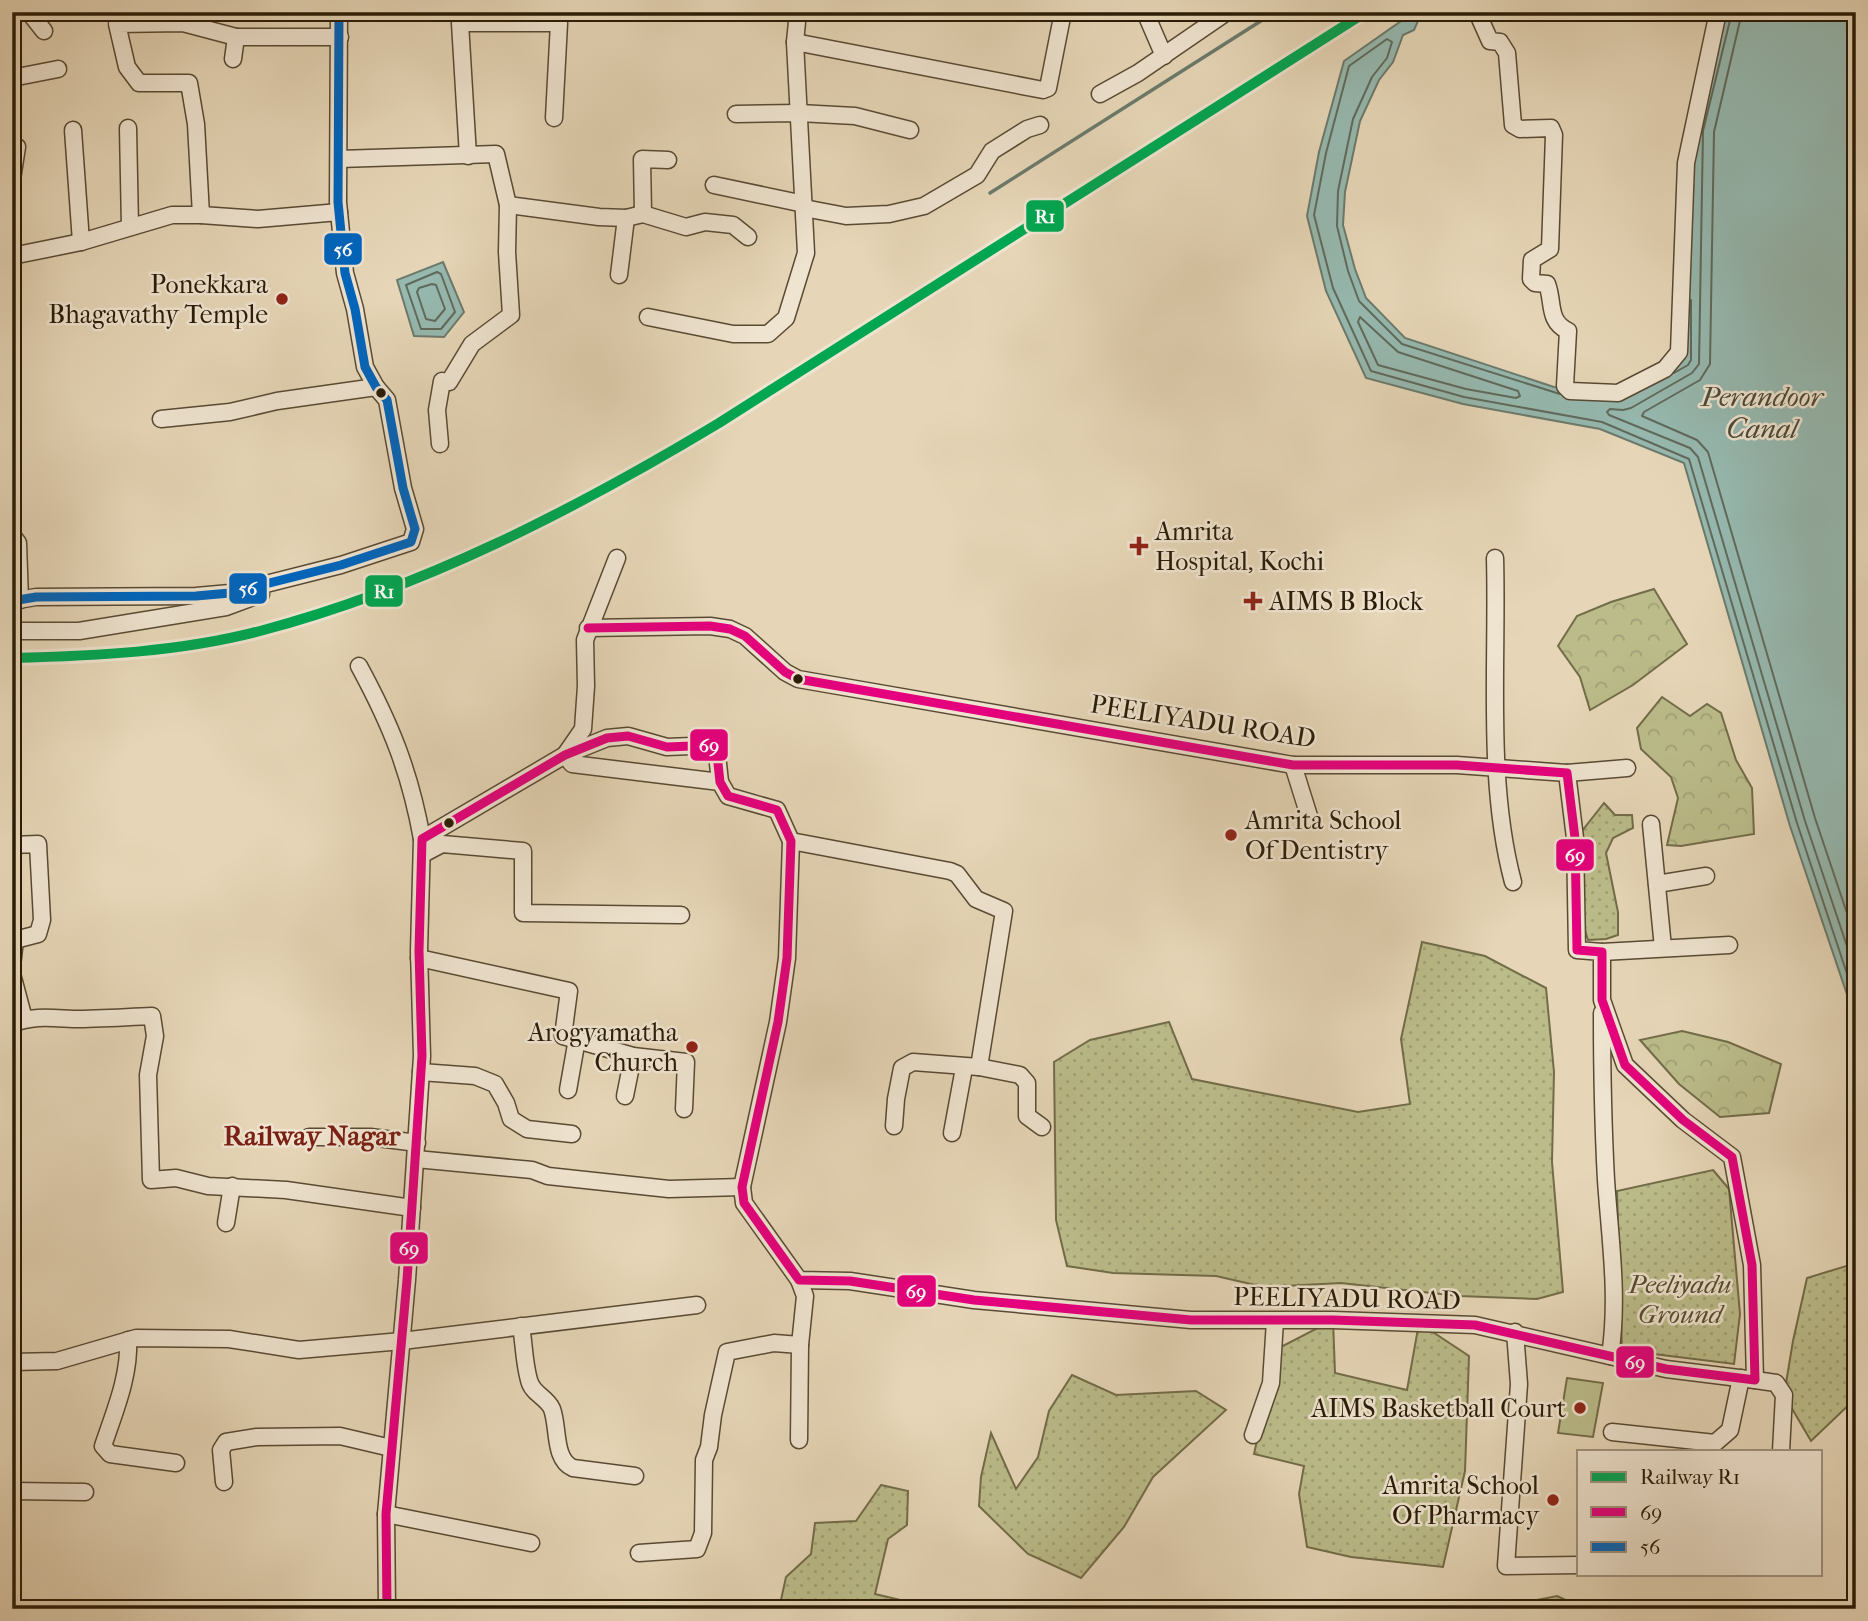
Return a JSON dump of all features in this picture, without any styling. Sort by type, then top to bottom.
[{"type":"street","points":[[30,12],[44,31]]},
{"type":"street","points":[[12,535],[18,543],[16,600],[219,594],[341,565],[411,542],[415,529],[403,488],[387,400],[376,387],[362,359],[355,309],[345,273],[339,212],[339,12]]},
{"type":"street","points":[[648,317],[733,334],[768,334],[786,318],[806,253],[794,42],[798,12]]},
{"type":"street","points":[[794,42],[1043,90],[1048,88],[1063,12]]},
{"type":"street","points":[[1145,12],[1164,56]]},
{"type":"street","points":[[1100,94],[1164,56],[1227,12]]},
{"type":"street","points":[[1477,12],[1490,41],[1500,42],[1507,53],[1513,125],[1520,129],[1551,128],[1554,135],[1550,249],[1546,254],[1532,260],[1531,279],[1535,283],[1547,284],[1551,313],[1560,327],[1568,331],[1565,386],[1570,391],[1618,393],[1665,369],[1679,352],[1686,163],[1718,12]]},
{"type":"street","points":[[468,156],[460,23],[559,18],[554,118]]},
{"type":"street","points":[[201,215],[197,124],[189,83],[139,83],[127,67],[117,24],[183,23],[236,37],[340,37]]},
{"type":"street","points":[[233,59],[236,37]]},
{"type":"street","points":[[12,78],[58,69]]},
{"type":"street","points":[[736,114],[855,116],[910,130]]},
{"type":"street","points":[[713,185],[846,216],[889,214],[924,206],[977,175],[992,151],[1040,125]]},
{"type":"street","points":[[128,128],[130,227]]},
{"type":"street","points":[[73,130],[80,242]]},
{"type":"street","points":[[12,144],[17,147],[12,179]]},
{"type":"street","points":[[339,159],[496,154],[508,205],[507,252],[511,315],[472,344],[445,382],[437,410],[440,444]]},
{"type":"street","points":[[643,214],[642,159],[668,160]]},
{"type":"street","points":[[508,205],[599,217],[626,218],[643,214],[686,227],[705,222],[733,225],[748,237]]},
{"type":"street","points":[[12,256],[80,242],[172,215],[258,219],[339,212]]},
{"type":"street","points":[[619,275],[626,218]]},
{"type":"street","points":[[161,419],[230,412],[277,401],[376,387]]},
{"type":"street","points":[[565,755],[583,729],[585,640],[617,558]]},
{"type":"street","points":[[1495,558],[1497,769],[1507,859],[1513,882]]},
{"type":"street","points":[[12,631],[79,631],[226,607],[268,591],[339,570],[341,565]]},
{"type":"street","name":"PEELIYADU ROAD","points":[[588,628],[710,626],[730,629],[745,636],[785,672],[798,680],[1293,765],[1457,765],[1567,773],[1627,768]]},
{"type":"street","points":[[359,666],[382,708],[402,756],[417,810],[422,847],[419,958],[421,1072],[402,1341],[386,1514],[387,1609]]},
{"type":"street","points":[[422,847],[565,755],[607,738],[628,736],[667,747],[716,745],[720,782],[728,796],[777,810],[791,841],[786,958],[778,1022],[741,1187],[744,1203],[799,1280],[805,1296],[800,1345],[799,1440]]},
{"type":"street","points":[[565,755],[572,764],[720,782]]},
{"type":"street","points":[[1293,765],[1308,816]]},
{"type":"street","points":[[1567,773],[1575,838],[1577,950],[1602,952],[1729,945]]},
{"type":"street","points":[[1651,824],[1663,948]]},
{"type":"street","points":[[791,841],[950,871],[957,874],[976,899],[1004,911],[972,1067],[952,1133]]},
{"type":"street","points":[[12,845],[38,844],[42,920],[38,934],[15,940],[12,966]]},
{"type":"street","points":[[422,847],[442,844],[523,851],[523,913],[584,916],[681,915]]},
{"type":"street","points":[[1657,884],[1706,876]]},
{"type":"street","points":[[1602,952],[1606,1180],[1614,1265],[1615,1327],[1610,1356]]},
{"type":"street","points":[[419,958],[569,991],[563,1036],[633,1056],[686,1062],[684,1109]]},
{"type":"street","points":[[12,974],[18,1022],[152,1016],[155,1036],[148,1075],[151,1180],[176,1178],[208,1186],[323,1194],[412,1208]]},
{"type":"street","points":[[1602,1000],[1625,1065],[1683,1120],[1732,1157],[1752,1265],[1748,1379],[1730,1430],[1715,1443],[1612,1432]]},
{"type":"street","points":[[568,1090],[577,1039]]},
{"type":"street","points":[[625,1096],[633,1056]]},
{"type":"street","points":[[894,1125],[902,1068],[913,1062],[972,1067],[1020,1075],[1027,1083],[1027,1116],[1042,1127]]},
{"type":"street","points":[[421,1072],[475,1076],[495,1084],[506,1103],[511,1119],[527,1129],[572,1134]]},
{"type":"street","points":[[309,1137],[370,1137],[416,1151],[532,1170],[548,1176],[650,1187],[741,1187]]},
{"type":"street","points":[[226,1223],[232,1186]]},
{"type":"street","name":"PEELIYADU ROAD","points":[[799,1280],[850,1281],[977,1300],[1191,1320],[1333,1320],[1475,1325],[1516,1332],[1666,1369],[1776,1382],[1784,1395],[1781,1450]]},
{"type":"street","points":[[12,1362],[57,1361],[136,1338],[229,1339],[299,1350],[402,1341],[696,1306]]},
{"type":"street","points":[[1253,1435],[1270,1383],[1275,1321]]},
{"type":"street","points":[[521,1326],[529,1381],[533,1391],[547,1402],[552,1410],[562,1458],[566,1465],[635,1476]]},
{"type":"street","points":[[1516,1332],[1519,1384],[1506,1566],[1577,1565]]},
{"type":"street","points":[[128,1340],[129,1357],[125,1375],[103,1446],[110,1454],[176,1463]]},
{"type":"street","points":[[639,1553],[697,1549],[703,1533],[704,1460],[709,1447],[727,1352],[774,1343],[800,1345]]},
{"type":"street","points":[[224,1482],[221,1450],[226,1442],[257,1437],[340,1436],[391,1448]]},
{"type":"street","points":[[12,1491],[85,1492]]},
{"type":"street","points":[[386,1514],[531,1543]]},
{"type":"green space","points":[[1654,589],[1687,644],[1633,685],[1590,710],[1580,677],[1558,646],[1577,616]]},
{"type":"green space","points":[[1662,697],[1690,716],[1707,704],[1721,713],[1736,760],[1752,788],[1754,834],[1681,846],[1667,845],[1678,798],[1671,777],[1641,749],[1637,728]]},
{"type":"green space","points":[[1604,803],[1615,815],[1632,815],[1633,828],[1613,838],[1606,853],[1618,912],[1618,935],[1588,940],[1582,913],[1582,831]]},
{"type":"green space","points":[[1422,942],[1485,956],[1546,988],[1554,1072],[1552,1162],[1563,1292],[1537,1299],[1459,1296],[1341,1283],[1264,1287],[1216,1276],[1113,1273],[1067,1266],[1056,1220],[1054,1062],[1090,1040],[1169,1022],[1192,1079],[1358,1112],[1410,1104],[1401,1039]]},
{"type":"green space","points":[[1682,1031],[1728,1042],[1781,1064],[1769,1113],[1720,1117],[1679,1084],[1640,1040]]},
{"type":"green space","name":"Peeliyadu Ground","points":[[1713,1170],[1729,1189],[1740,1314],[1734,1364],[1622,1350],[1617,1191]]},
{"type":"green space","points":[[1856,1263],[1856,1398],[1811,1441],[1784,1395],[1807,1278]]},
{"type":"green space","points":[[1333,1320],[1335,1373],[1407,1390],[1419,1323],[1469,1356],[1465,1471],[1443,1567],[1351,1557],[1307,1547],[1299,1494],[1304,1466],[1254,1454],[1277,1349]]},
{"type":"green space","points":[[1072,1375],[1116,1395],[1196,1391],[1226,1410],[1153,1477],[1124,1527],[1081,1578],[1028,1554],[979,1506],[981,1477],[991,1433],[1016,1489],[1038,1457],[1049,1411]]},
{"type":"green space","name":"AIMS Basketball Court","points":[[1567,1378],[1603,1383],[1593,1437],[1558,1433]]},
{"type":"green space","points":[[881,1485],[908,1491],[907,1525],[888,1539],[875,1594],[938,1609],[779,1609],[786,1577],[811,1554],[815,1523],[856,1521]]},
{"type":"green space","points":[[1557,1596],[1585,1609],[1510,1609],[1512,1605]]},
{"type":"water","name":"Perandoor Canal","points":[[1405,12],[1422,12],[1414,30],[1403,35],[1393,62],[1379,80],[1360,121],[1345,192],[1343,225],[1366,298],[1405,338],[1554,387],[1623,394],[1684,359],[1687,129],[1717,12],[1856,12],[1856,1021],[1790,826],[1684,463],[1600,429],[1463,404],[1366,378],[1326,291],[1307,216],[1319,152],[1344,61],[1401,21]]},
{"type":"water","points":[[443,262],[464,312],[444,337],[414,336],[397,280]]},
{"type":"waterway","points":[[990,193],[1275,12]]},
{"type":"rail line","name":"R1","points":[[12,658],[168,648],[260,631],[380,592],[497,543],[610,486],[719,423],[1366,12]]},
{"type":"transit line","name":"56","points":[[12,601],[36,597],[196,596],[230,593],[341,565],[411,542],[415,529],[403,488],[387,400],[365,367],[355,309],[345,273],[338,202],[339,12]]},
{"type":"transit line","name":"69","points":[[387,1609],[386,1514],[407,1280],[422,1056],[419,951],[422,839],[565,755],[607,738],[628,736],[667,747],[716,745],[720,782],[728,796],[777,810],[791,841],[787,958],[778,1022],[742,1187],[744,1203],[799,1280],[850,1281],[974,1300],[1191,1320],[1333,1320],[1475,1325],[1666,1369],[1755,1380],[1752,1265],[1732,1157],[1683,1120],[1625,1065],[1602,1000],[1602,952],[1577,950],[1575,838],[1567,773],[1457,765],[1293,765],[798,679],[785,672],[745,636],[730,629],[710,626],[588,628]]},
{"type":"place","name":"Ponekkara Bhagavathy Temple","points":[[282,299]]},
{"type":"place","name":"Amrita Hospital, Kochi","points":[[1139,546]]},
{"type":"place","name":"AIMS B Block","points":[[1253,601]]},
{"type":"place","name":"Amrita School Of Dentistry","points":[[1231,835]]},
{"type":"place","name":"Arogyamatha Church","points":[[692,1047]]},
{"type":"place","name":"AIMS Basketball Court","points":[[1580,1408]]},
{"type":"place","name":"Amrita School Of Pharmacy","points":[[1553,1500]]},
{"type":"district","name":"Railway Nagar","points":[[312,1135]]}]
